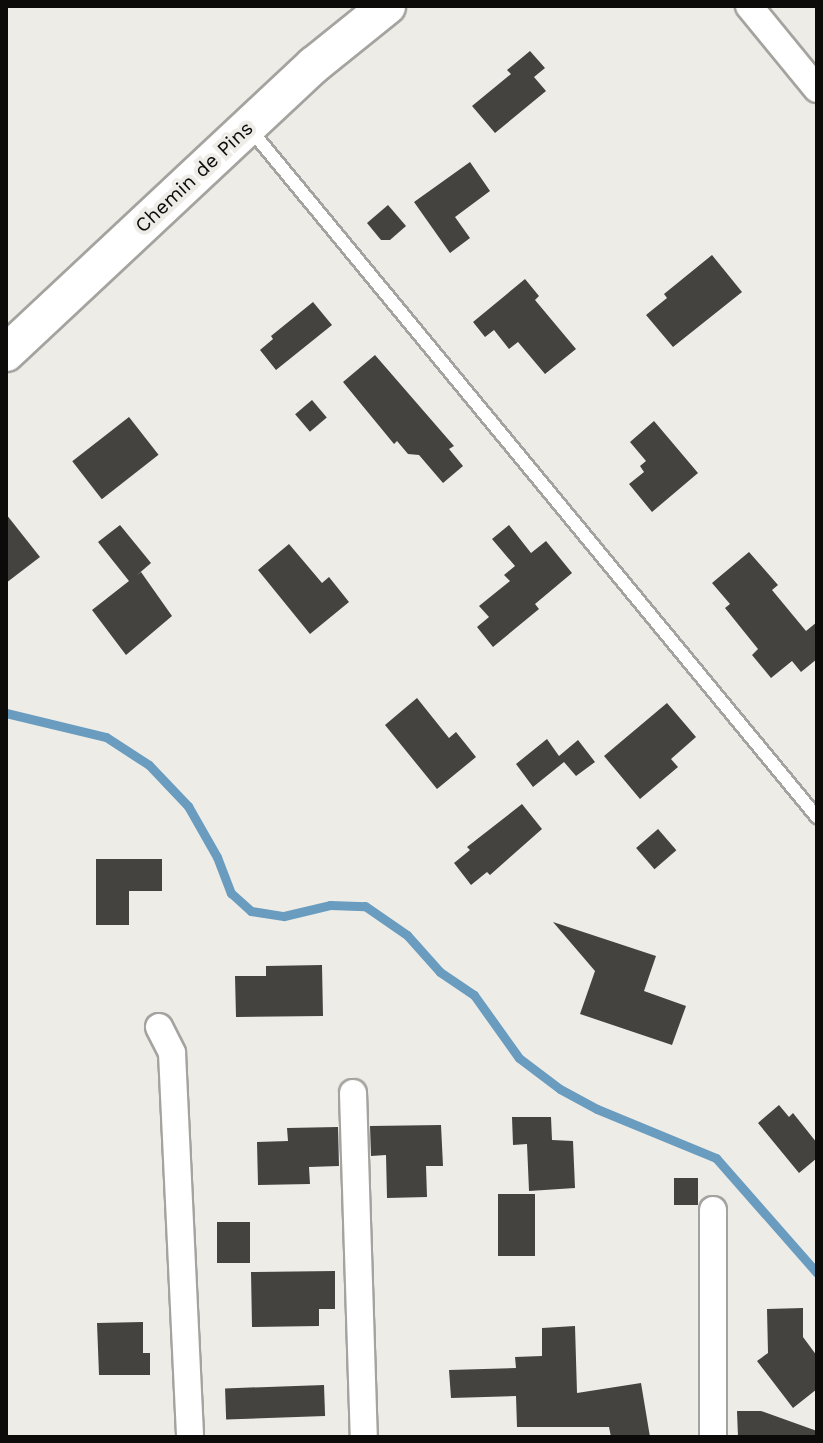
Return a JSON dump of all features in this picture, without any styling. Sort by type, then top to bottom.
[{"type":"street","name":"Chemin de Pins","points":[[6,353],[314,65],[387,6]]},
{"type":"street","points":[[749,6],[817,89]]},
{"type":"street","points":[[159,1027],[172,1053],[190,1437]]},
{"type":"street","points":[[353,1093],[364,1437]]},
{"type":"street","points":[[713,1210],[713,1437]]},
{"type":"lane","points":[[248,127],[817,817]]},
{"type":"building","points":[[530,51],[545,68],[534,77],[546,91],[495,133],[472,106],[511,74],[507,70]]},
{"type":"building","points":[[470,162],[490,191],[455,217],[470,238],[450,253],[414,202]]},
{"type":"building","points":[[388,205],[406,226],[390,240],[381,240],[367,223]]},
{"type":"building","points":[[712,255],[742,292],[673,347],[646,315],[667,298],[664,294]]},
{"type":"building","points":[[525,279],[539,296],[535,300],[576,349],[545,374],[518,342],[509,349],[494,330],[485,337],[473,322]]},
{"type":"building","points":[[313,302],[332,325],[276,370],[260,350],[273,339],[271,336]]},
{"type":"building","points":[[375,355],[454,446],[449,449],[463,466],[443,483],[419,455],[408,454],[397,441],[394,444],[343,382]]},
{"type":"building","points":[[312,400],[327,418],[310,432],[295,414]]},
{"type":"building","points":[[129,417],[159,455],[102,499],[72,461]]},
{"type":"building","points":[[654,421],[698,473],[652,512],[629,484],[644,472],[640,466],[646,461],[630,442]]},
{"type":"building","points":[[6,514],[40,557],[6,583]]},
{"type":"building","points":[[120,525],[151,563],[136,576],[141,572],[172,616],[126,655],[92,610],[129,581],[98,542]]},
{"type":"building","points":[[509,525],[531,553],[546,541],[572,573],[535,604],[539,609],[493,647],[477,627],[489,617],[479,606],[510,581],[504,575],[515,566],[492,539]]},
{"type":"building","points":[[289,544],[322,583],[329,577],[349,602],[310,634],[258,570]]},
{"type":"building","points":[[749,552],[778,585],[772,590],[806,631],[817,622],[817,659],[801,672],[792,661],[771,678],[752,655],[758,649],[725,608],[730,604],[712,583]]},
{"type":"building","points":[[417,698],[449,738],[456,732],[476,757],[437,789],[385,725]]},
{"type":"building","points":[[667,703],[696,737],[671,759],[678,767],[640,799],[604,756]]},
{"type":"building","points":[[547,739],[559,756],[578,740],[595,762],[576,776],[564,762],[533,787],[516,764]]},
{"type":"building","points":[[522,804],[542,829],[490,875],[487,872],[471,885],[454,863],[470,850],[467,847]]},
{"type":"building","points":[[658,829],[676,850],[654,869],[636,848]]},
{"type":"building","points":[[96,859],[162,859],[162,891],[129,891],[129,925],[96,925]]},
{"type":"building","points":[[553,922],[656,956],[644,991],[686,1006],[672,1045],[580,1014],[595,971]]},
{"type":"building","points":[[322,965],[323,1016],[236,1017],[235,976],[266,976],[266,966]]},
{"type":"building","points":[[779,1105],[789,1117],[793,1113],[817,1143],[817,1158],[799,1173],[758,1123]]},
{"type":"building","points":[[512,1117],[551,1117],[552,1140],[573,1141],[575,1188],[529,1191],[527,1144],[513,1145]]},
{"type":"building","points":[[441,1125],[443,1166],[426,1166],[427,1197],[387,1198],[386,1155],[371,1156],[370,1126]]},
{"type":"building","points":[[338,1127],[339,1166],[309,1167],[310,1184],[258,1185],[257,1142],[288,1141],[287,1128]]},
{"type":"building","points":[[674,1178],[698,1178],[698,1205],[674,1205]]},
{"type":"building","points":[[498,1194],[535,1194],[535,1256],[498,1256]]},
{"type":"building","points":[[217,1222],[250,1222],[250,1263],[217,1263]]},
{"type":"building","points":[[335,1271],[335,1309],[319,1309],[319,1326],[252,1327],[251,1272]]},
{"type":"building","points":[[803,1308],[803,1337],[817,1356],[817,1389],[793,1408],[757,1361],[768,1353],[767,1309]]},
{"type":"building","points":[[143,1322],[143,1353],[150,1353],[150,1375],[99,1375],[97,1323]]},
{"type":"building","points":[[575,1326],[577,1393],[641,1383],[650,1437],[611,1437],[609,1427],[517,1427],[516,1396],[451,1398],[449,1370],[516,1368],[515,1357],[542,1356],[542,1328]]},
{"type":"building","points":[[324,1385],[325,1416],[226,1419],[225,1388]]},
{"type":"building","points":[[737,1411],[761,1411],[817,1431],[817,1437],[738,1437]]},
{"type":"waterway","points":[[6,713],[106,737],[149,765],[188,806],[217,857],[231,893],[251,911],[284,916],[330,905],[365,906],[407,935],[440,972],[474,995],[519,1058],[560,1089],[597,1109],[716,1158],[817,1273]]}]
